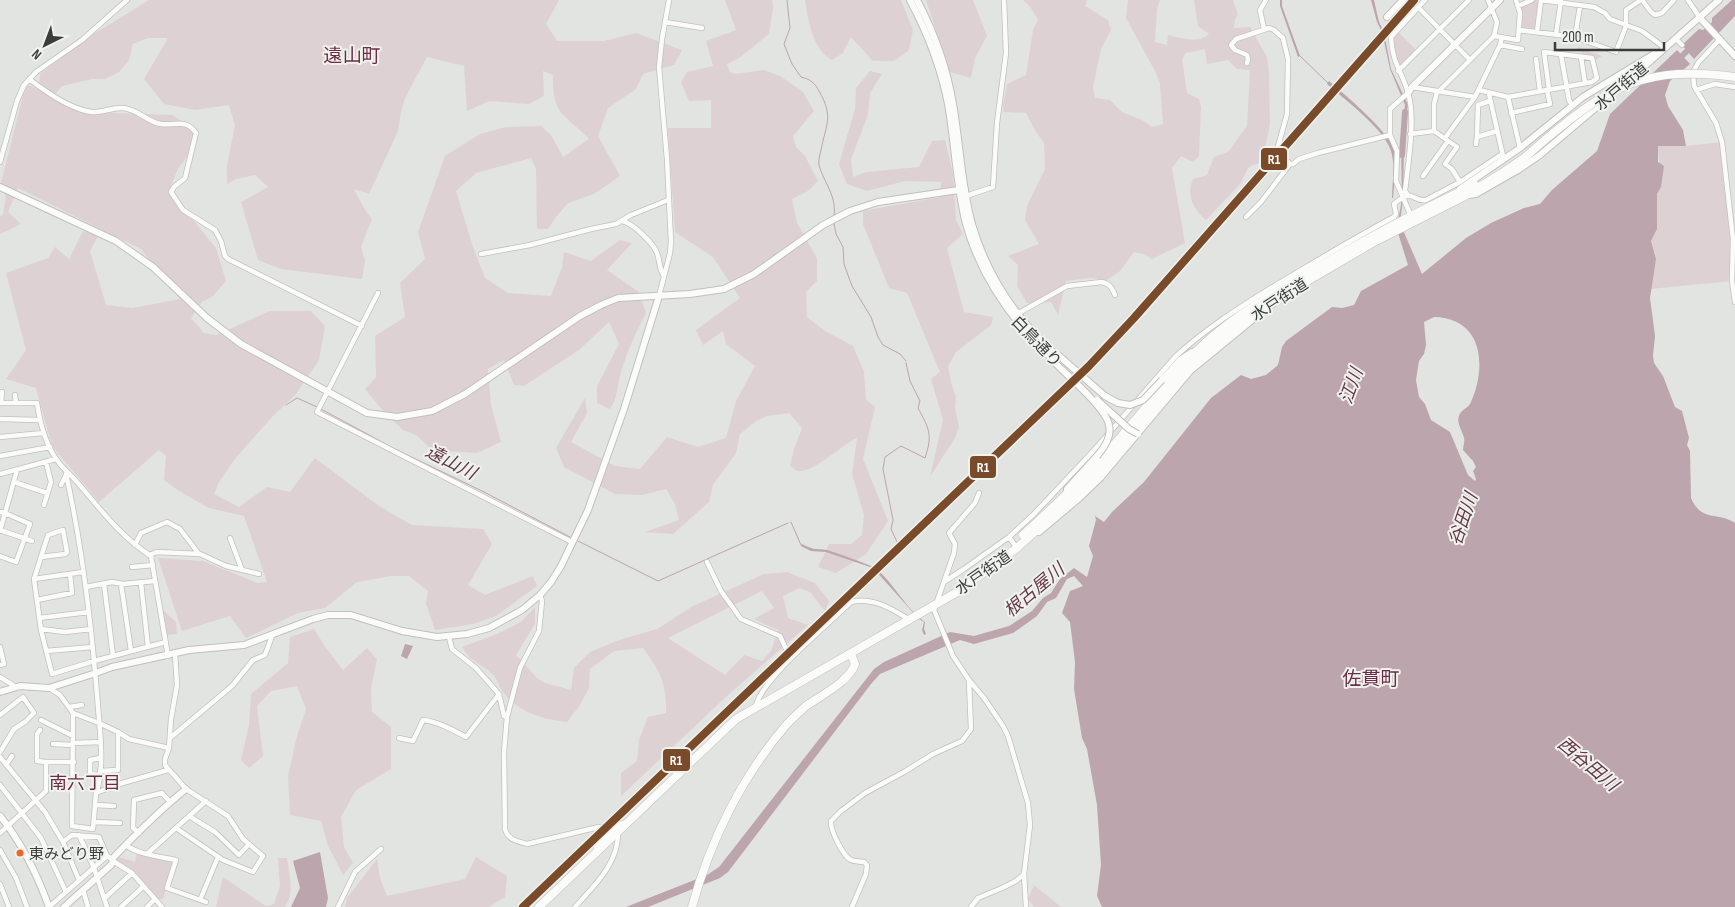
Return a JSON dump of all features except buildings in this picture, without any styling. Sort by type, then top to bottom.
[{"type":"highway","points":[[1459,195],[1515,162],[1593,102],[1614,90],[1650,77],[1678,74],[1708,74],[1735,77]]},
{"type":"highway","name":"水戸街道","points":[[1014,543],[1126,437],[1178,369],[1214,335],[1322,261],[1459,195]]},
{"type":"highway","name":"水戸街道","points":[[540,907],[736,719],[959,590],[1088,482],[1170,387],[1200,356],[1242,323],[1281,297],[1412,219]]},
{"type":"highway","points":[[692,907],[705,866],[721,828],[744,786],[771,744],[796,714],[831,690],[850,673],[855,664],[850,654]]},
{"type":"street","points":[[0,162],[16,101],[29,79],[52,60],[82,40],[127,0]]},
{"type":"street","points":[[0,692],[20,686],[49,688],[112,667],[190,650],[244,645],[328,615],[351,615],[402,631],[421,635],[450,637],[478,631],[501,623],[540,596],[561,566],[600,478],[637,371],[664,276],[671,242],[660,67],[664,22],[669,0]]},
{"type":"street","name":"白鳥通り","points":[[910,0],[920,18],[939,69],[948,104],[970,236],[989,280],[1017,323],[1129,429],[1138,434]]},
{"type":"street","name":"白鳥通り","points":[[917,0],[945,67],[953,103],[962,189],[966,196],[972,222],[986,263],[1017,314],[1046,350]]},
{"type":"street","points":[[966,196],[993,187],[997,123],[1006,53],[1004,0]]},
{"type":"street","points":[[1264,28],[1260,10],[1266,0]]},
{"type":"street","points":[[1387,17],[1402,0]]},
{"type":"street","points":[[1408,195],[1405,191],[1410,134],[1410,90],[1398,71],[1391,37],[1424,0]]},
{"type":"street","points":[[1398,71],[1469,0]]},
{"type":"street","points":[[1434,131],[1434,104],[1437,92],[1494,36],[1497,22],[1488,0]]},
{"type":"street","points":[[1412,219],[1396,181],[1397,151],[1390,136],[1390,109],[1500,0]]},
{"type":"street","points":[[1494,36],[1518,40],[1520,13],[1516,0]]},
{"type":"street","points":[[1518,6],[1532,0]]},
{"type":"street","points":[[1537,32],[1541,0],[1561,1],[1580,6],[1594,7],[1605,13],[1610,19],[1642,31],[1665,48]]},
{"type":"street","points":[[1594,7],[1595,0]]},
{"type":"street","points":[[1519,30],[1575,36],[1616,52],[1626,26],[1626,10],[1632,2],[1641,0],[1655,15],[1662,13],[1674,0]]},
{"type":"street","points":[[1688,0],[1700,18],[1735,55]]},
{"type":"street","name":"水戸街道","points":[[1459,195],[1476,194],[1540,155],[1720,0]]},
{"type":"street","points":[[1556,34],[1561,1]]},
{"type":"street","points":[[1575,36],[1580,6]]},
{"type":"street","points":[[1418,7],[1470,60]]},
{"type":"street","points":[[664,22],[702,28]]},
{"type":"street","points":[[1247,63],[1247,56],[1235,50],[1232,44],[1236,38],[1255,34],[1264,28],[1274,30],[1282,38],[1288,59],[1287,114],[1277,150],[1290,164]]},
{"type":"street","points":[[1423,176],[1479,90],[1502,37]]},
{"type":"street","points":[[1719,38],[1697,62],[1693,72],[1694,86],[1716,123],[1722,142],[1733,240],[1732,281],[1735,302]]},
{"type":"street","points":[[1676,39],[1682,45]]},
{"type":"street","points":[[1500,45],[1522,49]]},
{"type":"street","name":"水戸街道","points":[[1459,195],[1504,156],[1520,148],[1572,105],[1598,87],[1665,48]]},
{"type":"street","points":[[1479,90],[1489,94],[1508,97],[1548,90],[1566,86],[1592,82],[1597,78],[1592,58],[1544,52],[1548,90],[1550,104],[1511,113]]},
{"type":"street","points":[[1561,55],[1569,100],[1582,119]]},
{"type":"street","points":[[1581,57],[1585,83]]},
{"type":"street","points":[[1536,59],[1540,91]]},
{"type":"street","points":[[29,79],[60,99],[63,103],[88,111],[121,108],[134,110],[161,124],[178,123],[193,128],[196,133],[185,178],[171,192],[182,210],[214,230],[221,241],[225,256],[228,259],[362,326]]},
{"type":"street","points":[[1696,90],[1715,84],[1735,87]]},
{"type":"street","points":[[1410,90],[1475,97]]},
{"type":"street","points":[[1014,543],[1049,498],[1174,357],[1188,344],[1246,302],[1322,261],[1394,217],[1396,214],[1394,204],[1402,198],[1408,195],[1420,200],[1426,200],[1504,156],[1489,94]]},
{"type":"street","points":[[1508,97],[1520,148]]},
{"type":"street","points":[[1476,144],[1478,105],[1490,101]]},
{"type":"street","points":[[1410,134],[1434,131],[1457,147],[1445,164],[1452,169],[1460,182]]},
{"type":"street","points":[[1477,136],[1497,131]]},
{"type":"street","points":[[1246,217],[1261,202],[1290,164],[1318,153],[1390,136]]},
{"type":"street","points":[[0,187],[116,242],[153,266],[207,318],[241,344],[368,413],[397,417],[432,411],[465,394],[580,316],[618,298],[690,294],[724,289],[754,274],[841,214],[864,206],[891,200],[962,189]]},
{"type":"street","points":[[481,254],[530,245],[591,228],[616,224],[668,200]]},
{"type":"street","points":[[622,221],[633,226],[656,250],[661,272],[664,276]]},
{"type":"street","points":[[1017,314],[1066,286],[1107,283],[1111,286],[1115,295]]},
{"type":"street","points":[[378,294],[317,412],[572,542]]},
{"type":"street","points":[[944,582],[973,564],[1014,543],[1028,541],[1078,500],[1102,477],[1173,391],[1201,361],[1281,297]]},
{"type":"street","points":[[1055,358],[1104,396],[1118,403],[1130,405],[1143,400],[1180,360],[1214,335]]},
{"type":"street","points":[[1049,511],[1108,441],[1110,431],[1108,421],[1099,408],[1055,358]]},
{"type":"street","points":[[2,392],[1,403],[37,403],[39,420],[56,460],[112,523],[135,545],[151,556],[168,656]]},
{"type":"street","points":[[15,395],[16,403]]},
{"type":"street","points":[[0,419],[39,420]]},
{"type":"street","points":[[1114,426],[1126,437]]},
{"type":"street","points":[[0,437],[44,433]]},
{"type":"street","points":[[0,456],[50,447]]},
{"type":"street","points":[[0,474],[56,460]]},
{"type":"street","points":[[44,505],[51,482],[46,462]]},
{"type":"street","points":[[17,470],[2,513],[0,530],[32,540]]},
{"type":"street","points":[[61,485],[66,473]]},
{"type":"street","points":[[49,688],[60,695],[73,713],[72,826],[93,829],[96,793],[100,784],[101,742],[96,673],[86,587],[66,473]]},
{"type":"street","points":[[14,482],[47,493]]},
{"type":"street","points":[[980,493],[975,503],[949,533],[955,548],[934,610],[948,648],[969,680],[984,698],[1008,736],[1028,803],[1030,824],[1024,874],[1026,907]]},
{"type":"street","points":[[0,556],[16,562],[30,524],[2,513]]},
{"type":"street","points":[[135,545],[142,533],[167,522],[180,528],[198,554]]},
{"type":"street","points":[[41,557],[66,554],[63,530],[48,535],[41,557],[34,579],[40,629],[52,674],[166,642]]},
{"type":"street","points":[[230,538],[242,570]]},
{"type":"street","points":[[149,555],[157,552],[198,554],[226,566],[259,574]]},
{"type":"street","points":[[707,562],[721,591],[741,619],[780,636],[786,650]]},
{"type":"street","points":[[132,567],[153,565]]},
{"type":"street","points":[[34,579],[83,572]]},
{"type":"street","points":[[37,600],[72,593],[70,574]]},
{"type":"street","points":[[86,587],[112,582],[121,584],[155,581]]},
{"type":"street","points":[[141,582],[148,647]]},
{"type":"street","points":[[104,584],[112,656]]},
{"type":"street","points":[[121,584],[131,651]]},
{"type":"street","points":[[540,596],[542,601],[539,631],[520,668],[506,716],[504,752],[506,834],[518,842],[527,844],[599,827],[608,834]]},
{"type":"street","points":[[756,706],[761,693],[772,678],[851,602],[863,600],[877,603],[908,619]]},
{"type":"street","points":[[39,618],[89,612]]},
{"type":"street","points":[[40,629],[65,632],[91,630]]},
{"type":"street","points":[[170,738],[232,686],[253,660],[265,655],[272,636]]},
{"type":"street","points":[[450,637],[452,649],[476,668],[499,694],[504,716],[506,716]]},
{"type":"street","points":[[46,651],[93,647]]},
{"type":"street","points":[[0,648],[4,664],[0,665]]},
{"type":"street","points":[[175,654],[176,685],[169,748],[164,759],[164,765],[186,789],[228,816],[243,839],[263,856],[254,872],[218,857],[176,828]]},
{"type":"street","points":[[0,677],[14,685],[14,688]]},
{"type":"street","points":[[852,907],[866,874],[867,865],[864,862],[852,861],[845,854],[832,831],[832,821],[841,811],[865,792],[904,772],[933,754],[962,742],[971,729],[969,680]]},
{"type":"street","points":[[399,738],[412,741],[424,720],[446,726],[466,737],[499,694]]},
{"type":"street","points":[[0,715],[23,697],[34,713],[14,729],[0,752]]},
{"type":"street","points":[[69,707],[82,705]]},
{"type":"street","points":[[73,713],[99,723],[129,739],[169,748]]},
{"type":"street","points":[[41,720],[73,736]]},
{"type":"street","points":[[40,730],[37,734],[37,761],[74,762]]},
{"type":"street","points":[[100,758],[90,760],[90,774],[118,770],[118,732]]},
{"type":"street","points":[[54,744],[101,742]]},
{"type":"street","points":[[6,764],[12,756]]},
{"type":"street","points":[[0,757],[54,826],[80,880]]},
{"type":"street","points":[[0,833],[46,791],[46,762]]},
{"type":"street","points":[[96,793],[119,784],[168,770]]},
{"type":"street","points":[[0,785],[40,838],[66,892]]},
{"type":"street","points":[[0,816],[31,863],[49,907],[94,868],[110,859],[186,789]]},
{"type":"street","points":[[138,833],[133,828],[134,800],[162,792],[170,802]]},
{"type":"street","points":[[148,853],[206,801]]},
{"type":"street","points":[[95,805],[114,806]]},
{"type":"street","points":[[189,816],[215,832],[239,855],[249,844]]},
{"type":"street","points":[[94,822],[120,822]]},
{"type":"street","points":[[596,852],[596,846],[608,834],[622,822],[628,822]]},
{"type":"street","points":[[575,907],[609,866],[618,838],[618,831]]},
{"type":"street","points":[[63,842],[72,835],[99,837],[110,859],[110,865],[68,905]]},
{"type":"street","points":[[79,836],[94,868],[107,907]]},
{"type":"street","points":[[126,845],[129,848],[176,860],[167,888],[206,902]]},
{"type":"street","points":[[338,907],[355,872],[381,848]]},
{"type":"street","points":[[0,850],[16,878],[28,907]]},
{"type":"street","points":[[200,900],[218,857]]},
{"type":"street","points":[[110,859],[132,873],[162,907]]},
{"type":"street","points":[[105,898],[132,873]]},
{"type":"street","points":[[971,907],[978,898],[1016,881],[1024,874]]},
{"type":"street","points":[[0,884],[9,907]]},
{"type":"street","points":[[120,907],[143,886]]},
{"type":"street","points":[[83,890],[88,907]]},
{"type":"street","points":[[147,907],[155,899]]},
{"type":"shaded area","points":[[149,0],[559,0],[546,24],[557,41],[604,41],[636,33],[682,50],[674,65],[643,74],[636,89],[608,108],[598,136],[620,176],[594,194],[568,203],[548,229],[537,229],[536,169],[531,158],[476,173],[456,191],[473,247],[485,278],[508,293],[551,296],[562,267],[564,252],[591,261],[620,240],[632,243],[607,270],[639,292],[646,313],[626,357],[616,396],[610,409],[597,403],[597,386],[619,344],[609,322],[579,350],[524,386],[514,385],[504,360],[488,369],[491,405],[501,442],[477,453],[432,450],[416,435],[403,430],[384,412],[365,389],[376,377],[375,336],[405,317],[400,283],[425,259],[418,232],[445,156],[480,134],[506,127],[541,126],[551,135],[563,157],[589,139],[561,113],[557,106],[553,88],[553,75],[543,71],[544,96],[529,104],[489,101],[467,111],[464,66],[427,57],[405,98],[398,131],[369,194],[354,189],[372,219],[361,247],[365,261],[362,279],[281,269],[258,260],[241,202],[268,187],[255,175],[236,179],[227,184],[227,166],[235,125],[229,105],[195,110],[164,104],[144,79],[168,38],[148,38],[133,44],[129,60],[119,72],[105,79],[92,79],[62,86],[53,97],[86,112],[172,115],[195,129],[193,149],[179,167],[169,190],[216,248],[226,281],[213,296],[202,302],[191,318],[204,333],[216,335],[270,311],[311,311],[325,326],[319,360],[296,394],[272,417],[234,460],[218,484],[214,494],[239,507],[267,487],[290,492],[315,458],[379,506],[412,525],[483,529],[492,544],[468,585],[485,595],[533,576],[537,586],[496,616],[473,624],[435,630],[426,604],[428,591],[409,576],[392,576],[357,582],[325,608],[298,613],[246,638],[230,616],[182,631],[158,558],[203,561],[258,583],[267,582],[244,516],[209,508],[164,480],[166,456],[159,450],[99,502],[52,446],[36,388],[6,379],[26,350],[6,273],[48,258],[55,247],[69,259],[83,231],[98,236],[90,251],[106,305],[133,308],[180,299],[141,249],[18,188],[8,212],[21,224],[0,234],[0,217],[3,214],[6,197],[1,183],[23,95],[28,85],[39,90],[40,74],[89,37]]},
{"type":"shaded area","points":[[725,0],[772,0],[773,8],[769,34],[739,58],[727,64],[730,72],[735,74],[764,70],[780,76],[803,92],[814,111],[793,136],[796,147],[805,156],[818,181],[808,191],[792,199],[797,223],[817,258],[817,281],[806,292],[807,317],[825,331],[853,346],[864,372],[866,400],[875,407],[863,459],[888,521],[866,554],[836,573],[818,567],[829,544],[851,544],[862,535],[864,515],[852,474],[857,438],[819,464],[804,471],[797,471],[790,466],[802,428],[789,413],[767,416],[756,421],[740,434],[736,453],[713,485],[709,502],[673,534],[645,532],[679,520],[675,504],[666,489],[642,495],[615,494],[564,467],[556,448],[585,398],[587,413],[571,442],[615,466],[640,469],[667,437],[698,447],[726,438],[736,401],[755,366],[726,344],[723,331],[703,345],[696,330],[740,298],[713,257],[675,232],[668,128],[711,128],[711,100],[689,101],[681,82],[687,72],[713,66],[706,41],[736,30]]},
{"type":"shaded area","points":[[805,0],[901,0],[913,30],[909,50],[894,61],[873,61],[851,37],[843,53],[832,60],[820,49],[812,34]]},
{"type":"shaded area","points":[[926,0],[973,0],[987,36],[975,58],[971,78],[950,72]]},
{"type":"shaded area","points":[[1023,0],[1087,0],[1085,6],[1108,20],[1111,30],[1101,49],[1093,87],[1095,98],[1110,100],[1122,112],[1142,120],[1152,127],[1163,124],[1160,84],[1126,18],[1128,0],[1160,0],[1157,9],[1155,42],[1167,45],[1168,35],[1195,40],[1209,34],[1198,26],[1194,0],[1233,0],[1238,15],[1235,19],[1234,28],[1250,27],[1267,57],[1269,73],[1270,124],[1262,163],[1248,168],[1241,183],[1206,220],[1194,206],[1190,191],[1191,185],[1193,179],[1207,175],[1214,157],[1228,152],[1247,126],[1250,70],[1237,69],[1228,60],[1207,64],[1205,49],[1186,53],[1182,59],[1187,93],[1199,99],[1201,107],[1199,156],[1193,162],[1181,156],[1172,168],[1185,243],[1152,259],[1134,252],[1120,271],[1107,280],[1089,278],[1066,281],[1058,315],[1051,302],[1027,303],[1017,286],[1018,265],[1008,256],[1039,244],[1025,220],[1027,206],[1045,169],[1044,143],[1026,113],[1004,112],[1003,105],[1007,84],[1026,75],[1033,30],[1038,20],[1031,8]]},
{"type":"shaded area","points":[[1531,0],[1541,0],[1537,32],[1519,30],[1518,6]]},
{"type":"shaded area","points":[[1398,32],[1417,51],[1400,67],[1398,67],[1393,48],[1393,38]]},
{"type":"shaded area","points":[[1578,47],[1602,56],[1595,60],[1594,57],[1582,55],[1582,52],[1577,51]]},
{"type":"shaded area","points":[[870,71],[882,74],[870,93],[868,115],[851,159],[853,177],[866,172],[919,167],[932,141],[945,140],[953,174],[956,220],[963,234],[947,248],[964,312],[993,317],[991,325],[956,352],[948,366],[956,397],[955,408],[959,427],[955,438],[930,477],[943,420],[931,379],[940,372],[907,293],[889,288],[863,224],[863,211],[940,197],[941,182],[905,181],[867,191],[847,184],[839,164],[855,109],[856,88]]},
{"type":"shaded area","points":[[1722,142],[1733,239],[1732,281],[1650,289],[1656,259],[1651,241],[1657,229],[1657,194],[1661,187],[1658,146],[1686,146]]},
{"type":"shaded area","points":[[787,572],[815,583],[829,601],[825,611],[810,592],[799,588],[783,596],[788,618],[808,625],[728,695],[621,796],[621,773],[637,761],[639,740],[648,717],[666,713],[664,686],[658,671],[643,648],[614,651],[590,669],[589,688],[580,705],[567,722],[540,717],[516,705],[503,692],[495,677],[473,660],[462,647],[497,634],[521,622],[535,607],[535,624],[516,655],[537,678],[545,683],[571,690],[574,668],[590,652],[619,640],[657,629],[693,606],[764,574]],"holes":[[[762,591],[774,608],[754,619],[778,630],[771,651],[762,661],[744,655],[725,675],[668,638]]]},
{"type":"shaded area","points":[[162,609],[176,622],[177,634],[166,635]]},
{"type":"shaded area","points":[[314,629],[343,670],[367,648],[377,659],[371,688],[372,712],[391,727],[391,769],[356,790],[341,817],[344,847],[353,863],[343,875],[328,846],[321,821],[290,815],[288,776],[297,736],[306,709],[297,686],[271,691],[257,706],[263,756],[249,768],[241,760],[249,725],[251,694],[288,663],[290,637]]},
{"type":"shaded area","points":[[137,852],[175,861],[163,899],[158,899],[131,871],[114,861],[119,857],[135,862]]},
{"type":"shaded area","points":[[476,857],[507,876],[505,897],[489,907],[345,907],[347,898],[377,859],[380,878],[387,896],[465,879]]},
{"type":"shaded area","points":[[278,858],[287,858],[290,877],[290,896],[285,907],[216,907],[223,877],[266,906],[274,904],[280,886]]},
{"type":"shaded area","points":[[1034,885],[1061,907],[1034,907],[1028,899]]},
{"type":"water","points":[[1280,0],[1282,0],[1282,6],[1300,56],[1298,57],[1280,6]]},
{"type":"water","points":[[1371,0],[1374,0],[1379,22],[1384,32],[1391,69],[1408,105],[1405,121],[1403,120],[1405,105],[1390,69],[1382,32]]},
{"type":"water","points":[[1732,0],[1735,0],[1735,16],[1694,59],[1682,45],[1699,29],[1703,30],[1712,22],[1712,18]]},
{"type":"water","name":"西谷田川","points":[[1677,50],[1690,64],[1670,81],[1665,95],[1668,106],[1683,130],[1686,146],[1658,146],[1658,162],[1664,166],[1661,187],[1657,194],[1657,229],[1651,241],[1656,259],[1650,298],[1655,336],[1653,356],[1654,363],[1663,376],[1675,407],[1682,411],[1689,438],[1687,445],[1690,451],[1691,498],[1695,506],[1705,514],[1735,523],[1735,907],[1102,907],[1097,896],[1101,865],[1097,805],[1087,749],[1082,738],[1074,689],[1075,662],[1070,622],[1062,613],[1070,591],[1083,586],[1074,576],[1067,579],[1056,598],[1047,602],[1037,616],[1013,633],[974,644],[960,640],[880,674],[728,872],[720,878],[648,907],[626,907],[707,875],[719,867],[874,669],[884,662],[950,632],[974,636],[1009,626],[1032,611],[1043,598],[1051,593],[1060,579],[1074,568],[1087,577],[1093,556],[1089,546],[1096,520],[1095,516],[1104,522],[1144,482],[1211,398],[1241,375],[1251,379],[1266,375],[1278,365],[1282,347],[1286,341],[1332,307],[1342,308],[1354,305],[1361,291],[1408,265],[1398,233],[1403,230],[1422,274],[1466,238],[1491,223],[1524,208],[1540,204],[1552,190],[1597,151],[1610,114]],"holes":[[[1434,317],[1450,319],[1463,326],[1477,346],[1479,374],[1476,388],[1470,404],[1461,412],[1458,419],[1464,439],[1463,450],[1476,467],[1473,471],[1475,481],[1468,475],[1450,432],[1431,420],[1425,404],[1419,397],[1416,380],[1419,361],[1424,354],[1426,345],[1424,322]]]},
{"type":"water","points":[[1329,81],[1377,125],[1392,144],[1396,162],[1393,198],[1393,160],[1389,146],[1375,126],[1365,116],[1327,84]]},
{"type":"water","points":[[1401,147],[1404,147],[1403,200],[1400,221],[1398,221],[1402,199]]},
{"type":"water","points":[[802,544],[812,548],[831,551],[875,568],[911,610],[925,622],[924,629],[926,634],[924,635],[922,630],[924,622],[919,619],[873,568],[826,552],[811,551],[801,546]]},
{"type":"water","points":[[405,644],[413,646],[407,659],[401,656]]},
{"type":"water","points":[[320,852],[328,898],[326,907],[291,907],[300,888],[293,861]]},
{"type":"waterway","points":[[787,0],[790,28],[784,44],[792,64],[801,77],[810,80],[816,86],[824,100],[828,114],[819,163],[834,202],[834,216]]},
{"type":"waterway","name":"谷田川","points":[[1677,61],[1693,45]]},
{"type":"waterway","points":[[1299,55],[1328,83]]},
{"type":"waterway","name":"江川","points":[[1402,155],[1405,112]]},
{"type":"waterway","points":[[834,223],[836,234],[843,247],[844,264],[852,286],[871,317],[878,337],[883,345],[900,354],[906,361]]},
{"type":"waterway","points":[[874,567],[898,544],[891,529],[893,520],[883,469],[885,457],[901,446],[925,458],[929,443],[929,432],[918,408],[920,401],[910,381],[906,363]]},
{"type":"waterway","name":"遠山川","points":[[286,405],[297,398],[317,407]]},
{"type":"waterway","name":"遠山川","points":[[321,409],[393,448],[486,493],[570,537]]},
{"type":"waterway","name":"遠山川","points":[[791,522],[801,545]]},
{"type":"waterway","name":"遠山川","points":[[707,559],[788,523]]},
{"type":"waterway","name":"遠山川","points":[[578,541],[658,581],[705,560]]},
{"type":"transit line","name":"R1","points":[[523,907],[1089,366],[1134,318],[1414,0]]},
{"type":"place","name":"東みどり野","points":[[20,853]]},
{"type":"district","name":"遠山町","points":[[352,55]]},
{"type":"district","name":"佐貫町","points":[[1371,678]]},
{"type":"district","name":"南六丁目","points":[[85,783]]},
{"type":"water label","name":"根古屋川","points":[[1034,590]]}]
